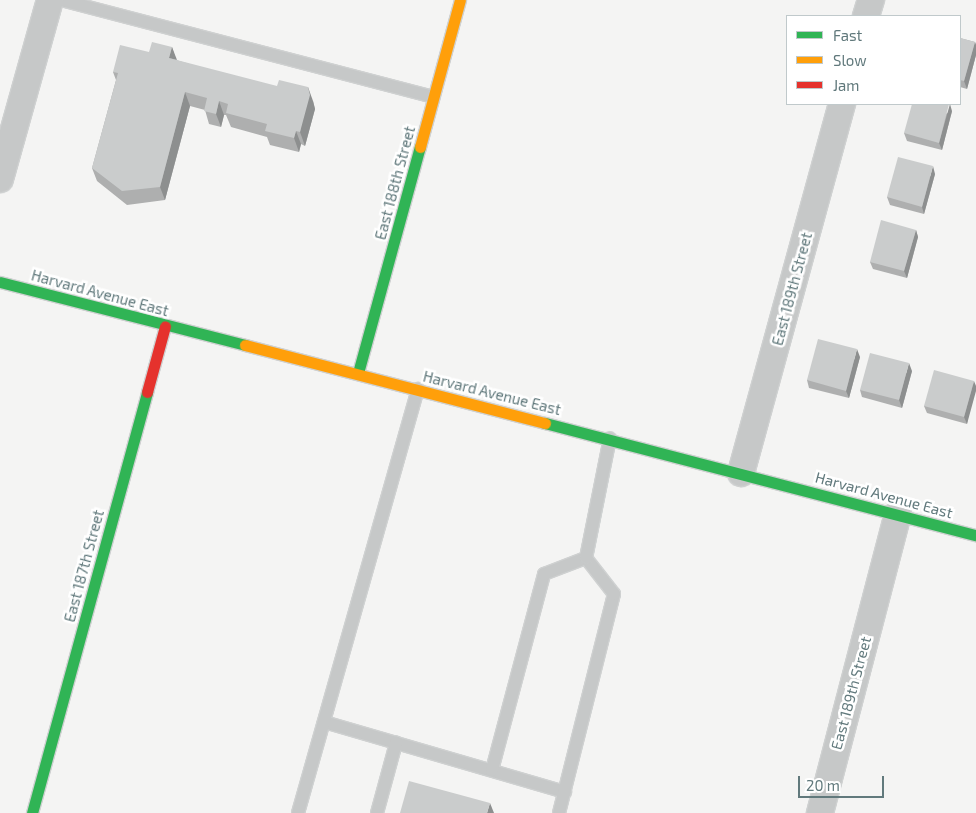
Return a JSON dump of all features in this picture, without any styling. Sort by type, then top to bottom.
[{"type":"main road","name":"East 188th Street","points":[[358,373],[460,0]]},
{"type":"main road","name":"Harvard Avenue East","points":[[0,282],[165,326],[358,373],[610,438],[976,535]]},
{"type":"main road","name":"East 187th Street","points":[[32,813],[165,326]]},
{"type":"street","points":[[0,179],[50,0]]},
{"type":"street","points":[[866,15],[871,0]]},
{"type":"street","name":"East 189th Street","points":[[741,474],[842,105]]},
{"type":"street","name":"East 189th Street","points":[[820,813],[898,514]]},
{"type":"lane","points":[[61,0],[434,97]]},
{"type":"lane","points":[[298,813],[418,389]]},
{"type":"lane","points":[[560,813],[614,594],[586,558],[610,438]]},
{"type":"lane","points":[[492,770],[544,574],[586,558]]},
{"type":"lane","points":[[324,722],[565,792]]},
{"type":"lane","points":[[377,813],[396,742]]},
{"type":"building","points":[[961,38],[975,42],[964,81],[961,80]]},
{"type":"building","points":[[152,42],[172,47],[169,58],[277,86],[279,80],[308,87],[310,95],[300,132],[296,131],[294,138],[265,131],[267,124],[226,113],[228,104],[219,101],[216,114],[204,111],[207,98],[185,92],[160,187],[122,191],[92,168],[118,73],[113,72],[120,45],[149,52]]},
{"type":"building","points":[[912,105],[949,105],[939,143],[904,133]]},
{"type":"building","points":[[898,157],[933,166],[922,207],[887,197]]},
{"type":"building","points":[[881,220],[916,230],[904,271],[870,262]]},
{"type":"building","points":[[818,339],[857,349],[846,391],[807,380]]},
{"type":"building","points":[[870,353],[909,363],[899,400],[860,390]]},
{"type":"building","points":[[934,370],[974,381],[964,417],[924,406]]},
{"type":"building","points":[[409,781],[490,803],[487,813],[400,813]]},
{"type":"traffic: fast","points":[[358,373],[420,147]]},
{"type":"traffic: fast","points":[[0,282],[245,345]]},
{"type":"traffic: fast","points":[[32,813],[147,392]]},
{"type":"traffic: fast","points":[[545,423],[976,535]]},
{"type":"traffic: slow","points":[[420,147],[460,0]]},
{"type":"traffic: slow","points":[[245,345],[545,423]]},
{"type":"traffic: jam","points":[[147,392],[165,326]]}]
